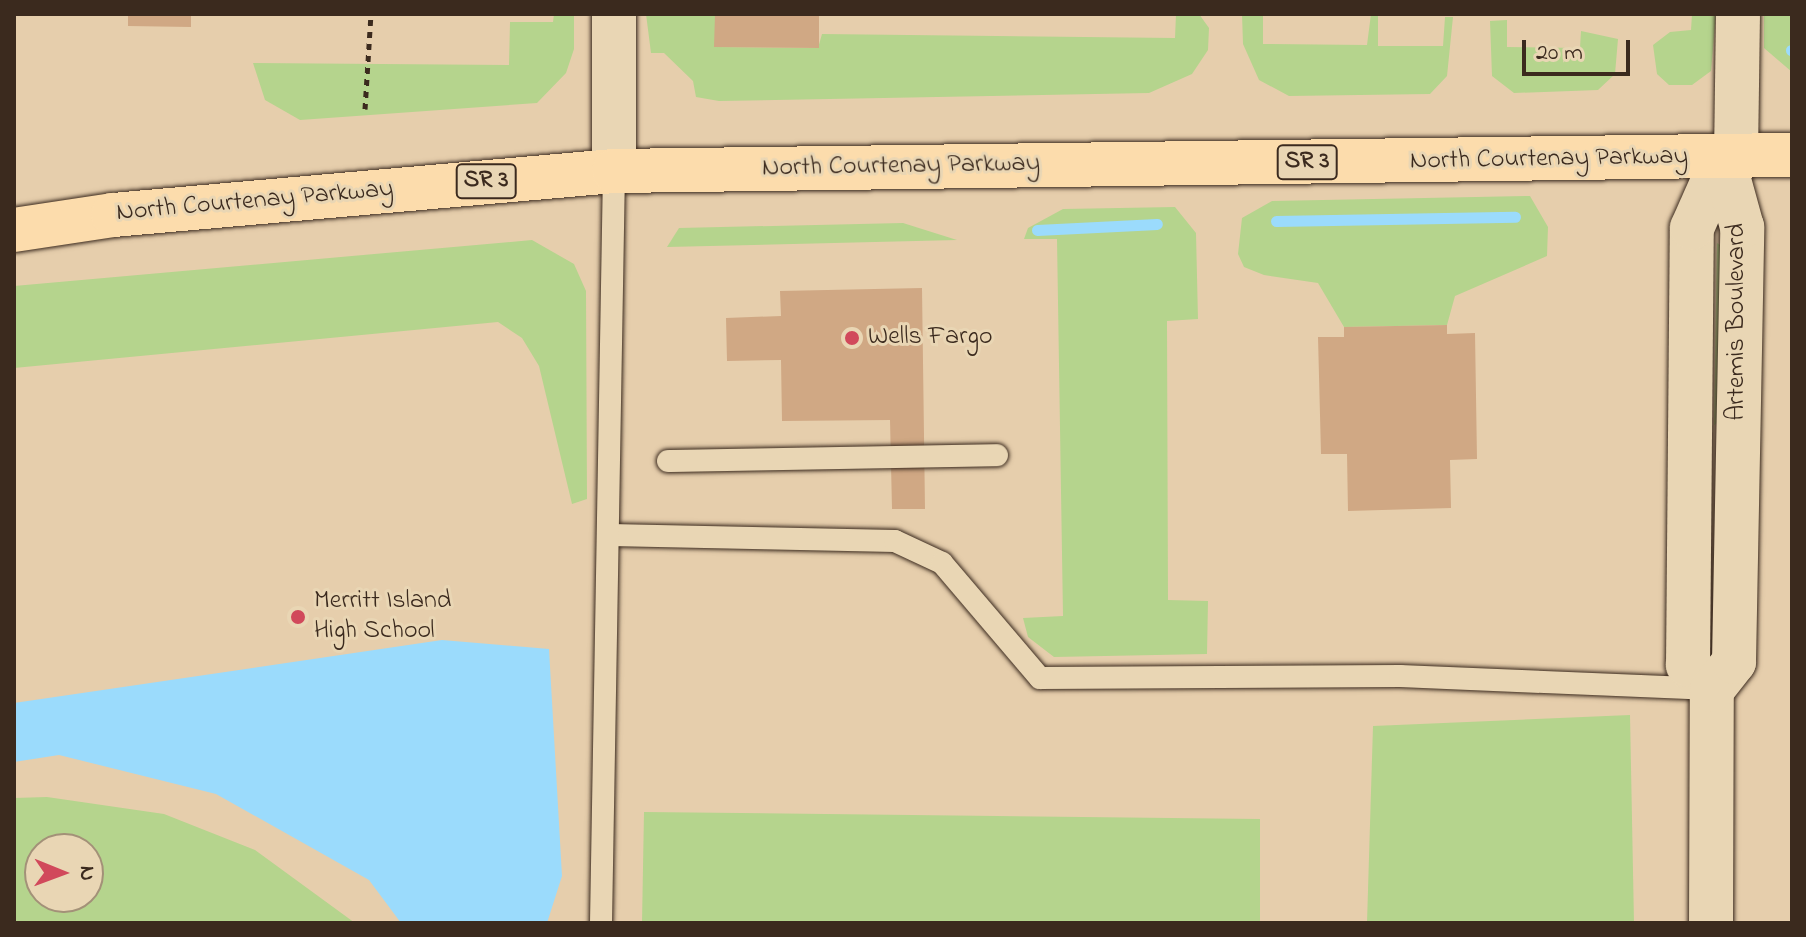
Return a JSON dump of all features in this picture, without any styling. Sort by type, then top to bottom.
[{"type":"main road","name":"North Courtenay Parkway","points":[[14,230],[113,215],[614,171],[1792,155]]},
{"type":"street","points":[[614,14],[614,171]]},
{"type":"street","points":[[1730,157],[1738,14]]},
{"type":"street","name":"Artemis Boulevard","points":[[1730,157],[1742,227],[1734,662],[1712,690],[1688,665],[1692,228],[1730,157]]},
{"type":"street","points":[[1690,494],[1737,494]]},
{"type":"street","points":[[1711,923],[1712,690]]},
{"type":"lane","points":[[601,923],[614,171]]},
{"type":"lane","points":[[668,461],[997,455]]},
{"type":"lane","points":[[610,535],[895,541],[942,563],[1040,678],[1400,676],[1712,690]]},
{"type":"path","points":[[365,109],[371,14]]},
{"type":"green space","points":[[554,14],[574,14],[574,49],[566,73],[537,103],[300,120],[265,100],[253,63],[509,65],[510,22],[553,22]]},
{"type":"green space","points":[[646,14],[715,14],[715,47],[818,48],[822,34],[1175,38],[1176,14],[1199,14],[1209,28],[1208,50],[1192,74],[1149,93],[719,101],[696,97],[693,81],[664,53],[651,53]]},
{"type":"green space","points":[[1242,14],[1263,14],[1263,44],[1367,45],[1371,14],[1378,14],[1378,46],[1443,46],[1445,17],[1453,17],[1447,76],[1430,94],[1289,96],[1259,80],[1243,44]]},
{"type":"green space","points":[[1692,14],[1716,14],[1711,71],[1692,85],[1669,85],[1657,74],[1653,45],[1670,32],[1691,30]]},
{"type":"green space","points":[[1764,14],[1792,14],[1792,72],[1764,48]]},
{"type":"green space","points":[[1507,20],[1507,47],[1580,48],[1581,31],[1618,39],[1615,74],[1598,90],[1514,93],[1492,76],[1490,21]]},
{"type":"green space","points":[[1530,196],[1548,227],[1547,256],[1455,296],[1447,325],[1344,327],[1318,283],[1264,275],[1244,267],[1238,254],[1242,218],[1272,201]]},
{"type":"green space","points":[[1175,207],[1196,233],[1198,319],[1167,321],[1168,600],[1208,601],[1207,654],[1054,657],[1028,637],[1023,618],[1063,616],[1057,239],[1024,239],[1028,228],[1063,209]]},
{"type":"green space","points":[[903,223],[957,240],[667,247],[679,228]]},
{"type":"green space","points":[[532,240],[574,264],[586,291],[587,499],[572,504],[539,366],[522,338],[498,322],[14,368],[14,286]]},
{"type":"green space","points":[[1717,243],[1723,247],[1720,422],[1714,425]]},
{"type":"green space","points":[[1630,715],[1634,923],[1367,923],[1373,726]]},
{"type":"green space","points":[[47,797],[164,814],[255,850],[355,923],[14,923],[14,798]]},
{"type":"green space","points":[[644,812],[1260,819],[1260,923],[642,923]]},
{"type":"water","points":[[442,640],[549,649],[562,876],[547,923],[401,923],[369,880],[216,794],[59,755],[14,762],[14,703]]},
{"type":"building","points":[[128,14],[191,14],[191,27],[128,26]]},
{"type":"building","points":[[715,14],[819,14],[819,48],[714,47]]},
{"type":"building","name":"Wells Fargo","points":[[922,288],[925,509],[892,509],[890,420],[782,421],[781,360],[727,361],[726,318],[781,316],[780,291]]},
{"type":"building","points":[[1447,325],[1447,334],[1475,333],[1477,459],[1450,460],[1451,508],[1348,511],[1347,454],[1321,454],[1318,337],[1344,337],[1344,327]]},
{"type":"waterway","points":[[1276,221],[1515,217]]},
{"type":"waterway","points":[[1037,230],[1157,224]]},
{"type":"place","name":"Wells Fargo","points":[[852,338]]},
{"type":"place","name":"Merritt Island High School","points":[[298,617]]}]
